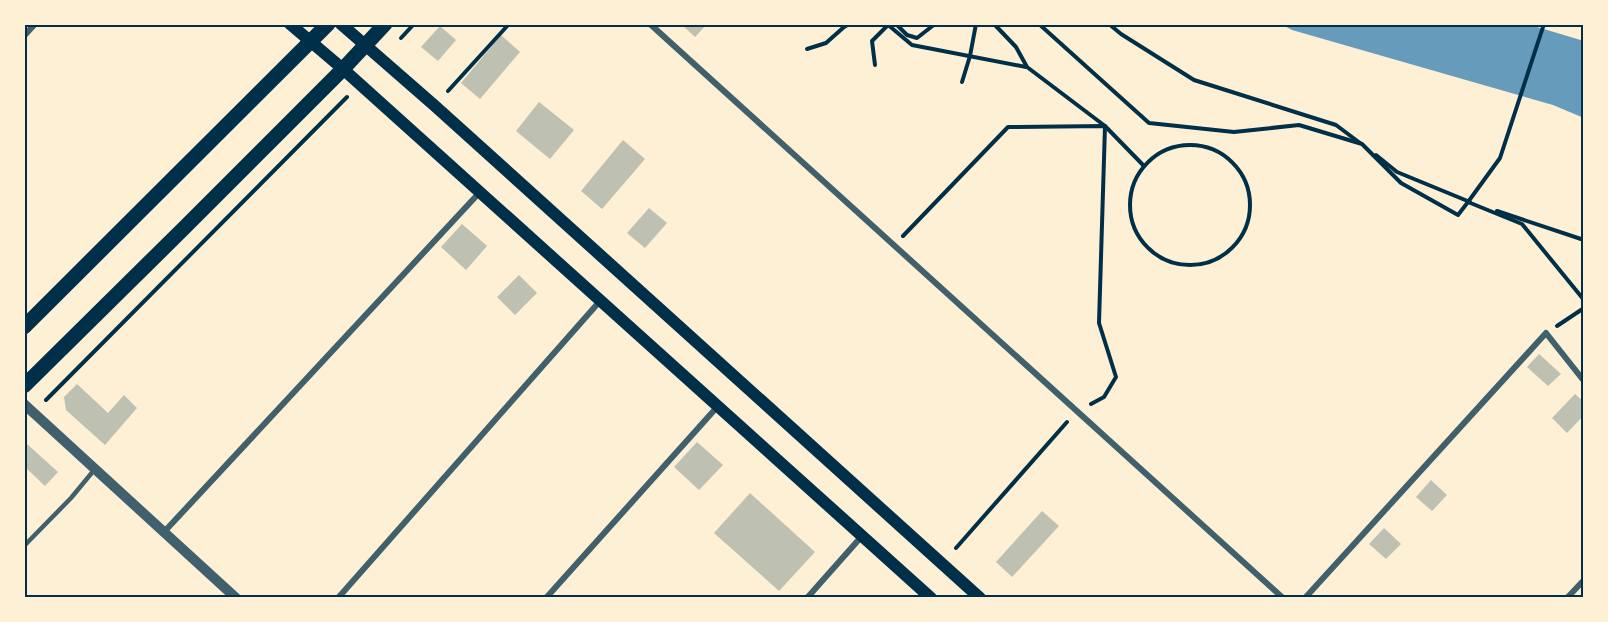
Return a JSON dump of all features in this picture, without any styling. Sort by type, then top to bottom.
[{"type":"main road","points":[[291,24],[931,598]]},
{"type":"main road","points":[[24,327],[328,24]]},
{"type":"main road","points":[[341,24],[435,106],[980,598]]},
{"type":"main road","points":[[24,386],[175,238],[385,24]]},
{"type":"street","points":[[24,36],[34,24]]},
{"type":"street","points":[[650,24],[1283,598]]},
{"type":"street","points":[[164,532],[480,192]]},
{"type":"street","points":[[338,598],[600,301]]},
{"type":"street","points":[[1305,598],[1546,333],[1584,381]]},
{"type":"street","points":[[24,404],[232,596]]},
{"type":"street","points":[[546,598],[718,406]]},
{"type":"street","points":[[807,598],[862,536]]},
{"type":"street","points":[[1567,598],[1584,580]]},
{"type":"lane","points":[[24,546],[71,498],[95,469]]},
{"type":"path","points":[[448,91],[509,24]]},
{"type":"path","points":[[807,49],[826,43],[849,24]]},
{"type":"path","points":[[896,24],[907,35],[917,38],[935,24]]},
{"type":"path","points":[[962,82],[976,24]]},
{"type":"path","points":[[994,24],[1016,46],[1027,67],[1105,126],[1144,166]]},
{"type":"path","points":[[1039,24],[1149,123],[1234,132],[1299,125],[1362,144],[1401,183],[1458,215],[1500,158],[1544,24]]},
{"type":"path","points":[[1109,24],[1194,80],[1336,125],[1397,172],[1522,224],[1584,300]]},
{"type":"path","points":[[875,65],[872,41],[887,25],[912,45],[1027,67]]},
{"type":"path","points":[[34,412],[342,102]]},
{"type":"path","points":[[894,245],[1008,128],[1105,126]]},
{"type":"path","points":[[956,548],[1077,411],[1104,397],[1116,377],[1098,322],[1105,126]]},
{"type":"path","points":[[1190,145],[1207,148],[1223,155],[1236,166],[1245,181],[1250,198],[1250,215],[1244,231],[1232,248],[1215,259],[1196,265],[1175,263],[1156,255],[1142,241],[1132,223],[1129,203],[1133,183],[1144,166],[1157,155],[1173,147],[1190,145]]},
{"type":"path","points":[[1468,202],[1584,240]]},
{"type":"path","points":[[1546,333],[1584,308]]},
{"type":"water","points":[[1281,24],[1527,24],[1584,41],[1584,118],[1553,105],[1292,30]]},
{"type":"building","points":[[681,24],[707,24],[695,37]]},
{"type":"building","points":[[440,26],[456,40],[438,61],[421,47]]},
{"type":"building","points":[[501,35],[520,52],[480,99],[461,83]]},
{"type":"building","points":[[539,102],[574,130],[550,159],[516,131]]},
{"type":"building","points":[[623,140],[645,159],[602,209],[581,191]]},
{"type":"building","points":[[649,208],[667,223],[645,248],[627,233]]},
{"type":"building","points":[[462,224],[487,246],[466,270],[441,247]]},
{"type":"building","points":[[519,275],[537,293],[515,315],[497,297]]},
{"type":"building","points":[[1539,354],[1561,374],[1548,386],[1527,367]]},
{"type":"building","points":[[77,384],[108,413],[124,395],[137,408],[105,445],[66,410],[64,397]]},
{"type":"building","points":[[1575,394],[1584,402],[1584,415],[1567,433],[1552,418]]},
{"type":"building","points":[[697,442],[723,465],[699,490],[674,467]]},
{"type":"building","points":[[27,444],[58,472],[45,486],[24,466],[24,448]]},
{"type":"building","points":[[1431,480],[1447,495],[1432,511],[1416,497]]},
{"type":"building","points":[[750,493],[815,552],[779,591],[714,533]]},
{"type":"building","points":[[1042,511],[1059,526],[1012,577],[996,562]]},
{"type":"building","points":[[1384,528],[1401,544],[1386,559],[1369,544]]}]
